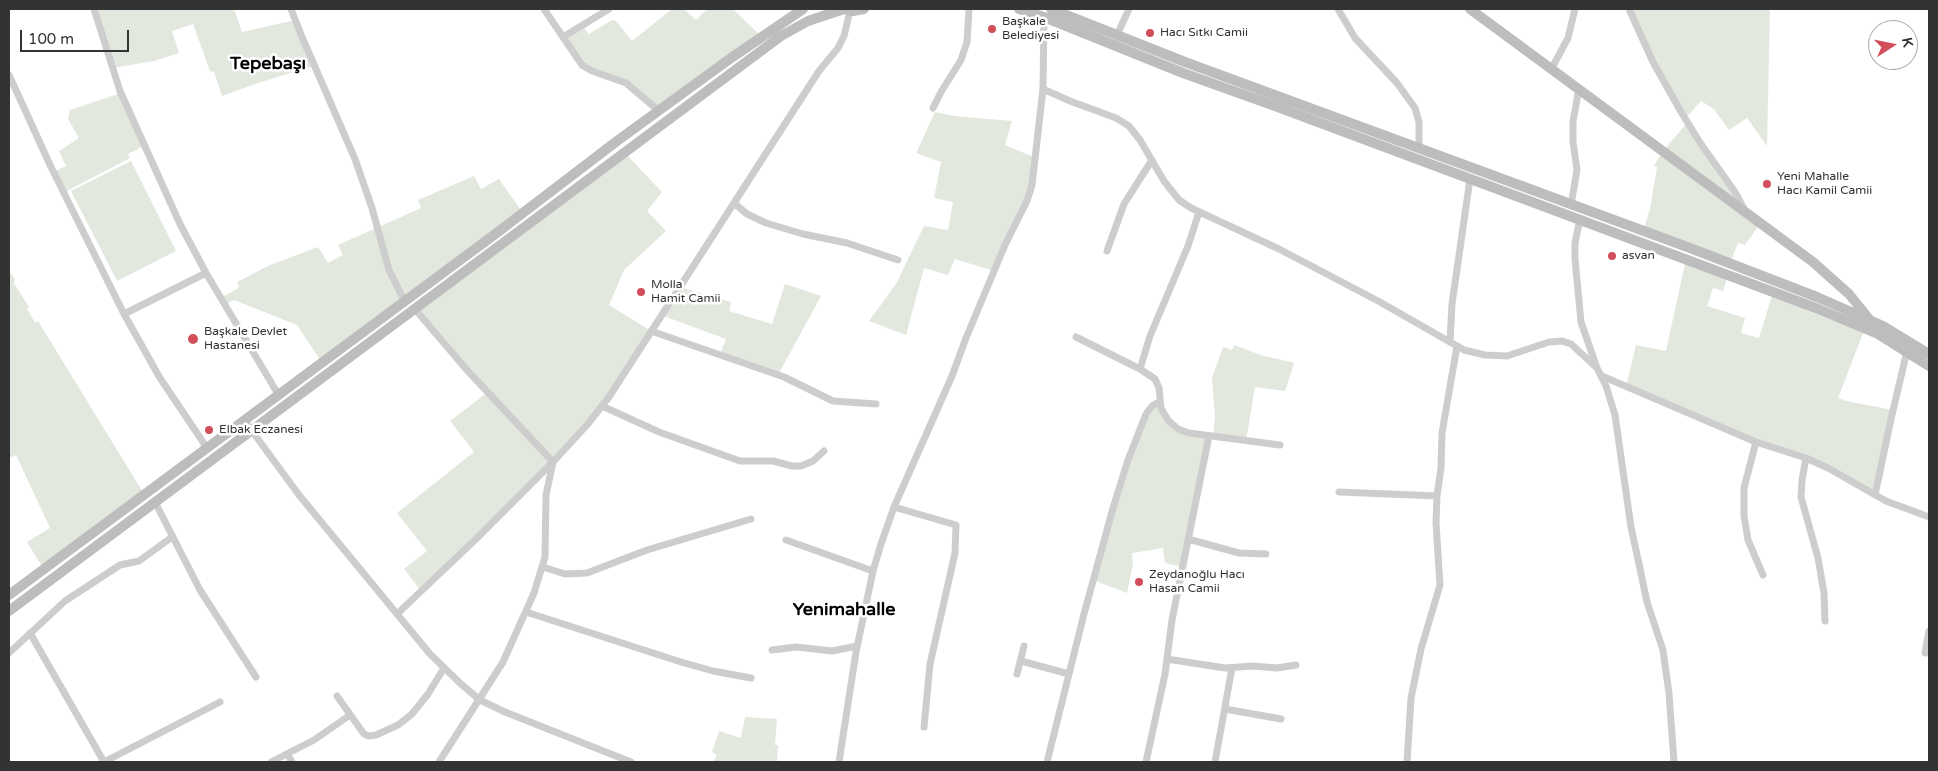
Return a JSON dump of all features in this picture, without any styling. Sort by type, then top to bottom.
[{"type":"main road","points":[[9,593],[498,232],[659,110],[731,58],[804,9]]},
{"type":"main road","points":[[9,611],[781,36],[808,21],[846,9],[864,9]]},
{"type":"main road","points":[[1019,9],[1046,11],[1117,36],[1690,248],[1870,319],[1929,354]]},
{"type":"main road","points":[[1470,9],[1552,68],[1836,282],[1859,304],[1870,319]]},
{"type":"main road","points":[[1046,11],[1183,73],[1580,219],[1833,315],[1878,334],[1929,366]]},
{"type":"street","points":[[94,9],[120,91],[180,224],[206,273],[278,394]]},
{"type":"street","points":[[291,9],[355,159],[372,208],[389,270],[404,300]]},
{"type":"street","points":[[544,9],[582,64],[592,71],[626,83],[659,110]]},
{"type":"street","points":[[564,37],[609,9]]},
{"type":"street","points":[[397,614],[553,462],[602,406],[819,71],[838,48],[844,36],[846,9]]},
{"type":"street","points":[[933,108],[961,60],[967,42],[969,9]]},
{"type":"street","points":[[1117,36],[1129,9]]},
{"type":"street","points":[[1338,9],[1355,38],[1397,83],[1415,108],[1420,130],[1419,148]]},
{"type":"street","points":[[1552,68],[1568,38],[1575,9]]},
{"type":"street","points":[[1629,9],[1653,62],[1681,112],[1710,159],[1735,192],[1747,214]]},
{"type":"street","points":[[839,762],[857,646],[873,571],[894,507],[952,376],[1005,245],[1027,201],[1032,185],[1043,89],[1046,11]]},
{"type":"street","points":[[9,75],[51,167],[124,314],[160,378],[207,448]]},
{"type":"street","points":[[1571,205],[1577,170],[1573,142],[1573,122],[1578,88]]},
{"type":"street","points":[[1043,89],[1123,122],[1140,140],[1179,200],[1200,212],[1279,248],[1380,302],[1453,344],[1475,353],[1507,356],[1549,342],[1562,341],[1571,344],[1597,368]]},
{"type":"street","points":[[1107,251],[1124,204],[1152,160]]},
{"type":"street","points":[[1407,762],[1411,698],[1421,649],[1440,585],[1436,523],[1437,496],[1441,468],[1442,433],[1453,344],[1452,304],[1470,179]]},
{"type":"street","points":[[734,203],[747,214],[766,223],[803,234],[854,245],[898,260]]},
{"type":"street","points":[[1140,369],[1150,336],[1188,246],[1200,212]]},
{"type":"street","points":[[1580,219],[1575,243],[1578,303],[1585,338],[1602,376],[1615,415],[1639,564],[1647,602],[1663,650],[1669,693],[1674,762]]},
{"type":"street","points":[[124,314],[206,273]]},
{"type":"street","points":[[414,308],[466,369],[553,462]]},
{"type":"street","points":[[651,331],[784,377],[833,400],[876,404]]},
{"type":"street","points":[[1076,337],[1140,369],[1155,379],[1158,383],[1159,402],[1168,420],[1178,429],[1208,436],[1280,445]]},
{"type":"street","points":[[1875,495],[1890,419],[1907,351]]},
{"type":"street","points":[[1602,376],[1756,442],[1806,458],[1900,507],[1929,517]]},
{"type":"street","points":[[1047,762],[1100,554],[1128,460],[1146,414],[1152,406],[1159,402]]},
{"type":"street","points":[[602,406],[658,432],[740,461],[773,461],[792,466],[801,466],[814,461],[824,451]]},
{"type":"street","points":[[244,420],[299,495],[397,614],[444,668],[480,700],[536,725],[630,762]]},
{"type":"street","points":[[1146,762],[1208,436]]},
{"type":"street","points":[[1756,442],[1744,488],[1743,510],[1748,540],[1763,575]]},
{"type":"street","points":[[1806,458],[1801,497],[1818,558],[1824,593],[1825,622]]},
{"type":"street","points":[[439,762],[503,662],[526,612],[543,568],[546,548],[546,495],[553,462]]},
{"type":"street","points":[[1339,492],[1437,496]]},
{"type":"street","points":[[154,502],[200,590],[256,677]]},
{"type":"street","points":[[894,507],[956,525],[955,552],[930,664],[924,727]]},
{"type":"street","points":[[543,568],[565,574],[587,573],[647,550],[751,519]]},
{"type":"street","points":[[9,653],[65,600],[120,565],[139,561],[172,537]]},
{"type":"street","points":[[1188,539],[1239,553],[1266,554]]},
{"type":"street","points":[[786,540],[851,565],[873,571]]},
{"type":"street","points":[[526,612],[681,662],[751,678]]},
{"type":"street","points":[[1925,653],[1929,631]]},
{"type":"street","points":[[30,634],[104,762],[220,702]]},
{"type":"street","points":[[772,650],[796,647],[832,651],[857,646]]},
{"type":"street","points":[[1017,674],[1024,646]]},
{"type":"street","points":[[1167,659],[1232,668],[1253,666],[1277,668],[1296,665]]},
{"type":"street","points":[[1020,661],[1069,674]]},
{"type":"street","points":[[337,696],[366,735],[372,736],[382,733],[406,719],[419,707],[444,668]]},
{"type":"street","points":[[1215,762],[1232,668]]},
{"type":"street","points":[[1225,709],[1281,719]]},
{"type":"street","points":[[271,762],[288,755],[314,740],[350,715]]},
{"type":"street","points":[[288,755],[292,762]]},
{"type":"shaded area","points":[[94,9],[234,9],[242,32],[295,20],[314,66],[222,96],[214,72],[210,71],[193,24],[172,31],[179,53],[154,61],[112,68]]},
{"type":"shaded area","points":[[672,9],[684,9],[696,20],[707,9],[733,9],[762,37],[659,111],[642,94],[587,68],[563,37],[582,25],[589,34],[612,20],[616,21],[632,41]]},
{"type":"shaded area","points":[[1629,9],[1770,9],[1767,146],[1747,118],[1729,130],[1714,109],[1701,101],[1685,119]]},
{"type":"shaded area","points":[[121,93],[146,145],[128,154],[130,158],[63,193],[53,172],[66,166],[59,151],[79,138],[68,119],[70,110]]},
{"type":"shaded area","points":[[935,112],[954,116],[1012,121],[1005,145],[1036,158],[1032,185],[994,271],[955,259],[948,275],[924,268],[906,335],[869,321],[896,284],[924,226],[948,230],[953,202],[934,198],[941,162],[916,153]]},
{"type":"shaded area","points":[[1687,123],[1747,214],[1760,224],[1745,245],[1738,243],[1730,263],[1643,231],[1650,209],[1657,167],[1654,166],[1663,151]]},
{"type":"shaded area","points":[[624,152],[662,192],[647,211],[666,231],[624,270],[609,305],[651,331],[587,425],[421,591],[404,569],[427,551],[397,513],[474,452],[450,421],[488,392],[414,308]]},
{"type":"shaded area","points":[[131,161],[176,251],[117,281],[71,191]]},
{"type":"shaded area","points":[[474,176],[481,189],[499,179],[523,213],[321,361],[297,325],[234,300],[225,305],[220,298],[239,288],[237,282],[270,265],[318,247],[328,263],[343,255],[338,245],[421,208],[418,200]]},
{"type":"shaded area","points":[[1686,259],[1728,275],[1723,291],[1713,288],[1707,306],[1745,318],[1741,333],[1759,338],[1773,292],[1865,328],[1838,398],[1893,410],[1875,495],[1846,477],[1626,387],[1636,345],[1666,351]]},
{"type":"shaded area","points":[[9,271],[29,307],[27,309],[35,323],[38,321],[144,494],[43,568],[27,542],[50,528],[16,455],[9,458]]},
{"type":"shaded area","points":[[785,284],[821,296],[778,375],[720,355],[726,339],[661,315],[680,287],[731,302],[729,311],[772,324]]},
{"type":"shaded area","points":[[1234,345],[1261,355],[1294,363],[1285,391],[1255,387],[1246,441],[1213,437],[1215,417],[1212,378],[1223,347],[1232,350]]},
{"type":"shaded area","points":[[1159,402],[1173,425],[1209,436],[1182,567],[1165,563],[1163,548],[1132,553],[1133,564],[1127,593],[1093,580],[1146,414]]},
{"type":"shaded area","points":[[745,717],[777,719],[775,745],[778,745],[777,762],[713,762],[717,755],[712,752],[719,731],[741,738]]},
{"type":"place","name":"Başkale Belediyesi","points":[[992,29]]},
{"type":"place","name":"Hacı Sıtkı Camii","points":[[1150,33]]},
{"type":"place","name":"Yeni Mahalle Hacı Kamil Camii","points":[[1767,184]]},
{"type":"place","name":"asvan","points":[[1612,256]]},
{"type":"place","name":"Molla Hamit Camii","points":[[641,292]]},
{"type":"place","name":"Başkale Devlet Hastanesi","points":[[193,339]]},
{"type":"place","name":"Elbak Eczanesi","points":[[209,430]]},
{"type":"place","name":"Zeydanoğlu Hacı Hasan Camii","points":[[1139,582]]},
{"type":"district","name":"Tepebaşı","points":[[268,64]]},
{"type":"district","name":"Yenimahalle","points":[[844,610]]}]
